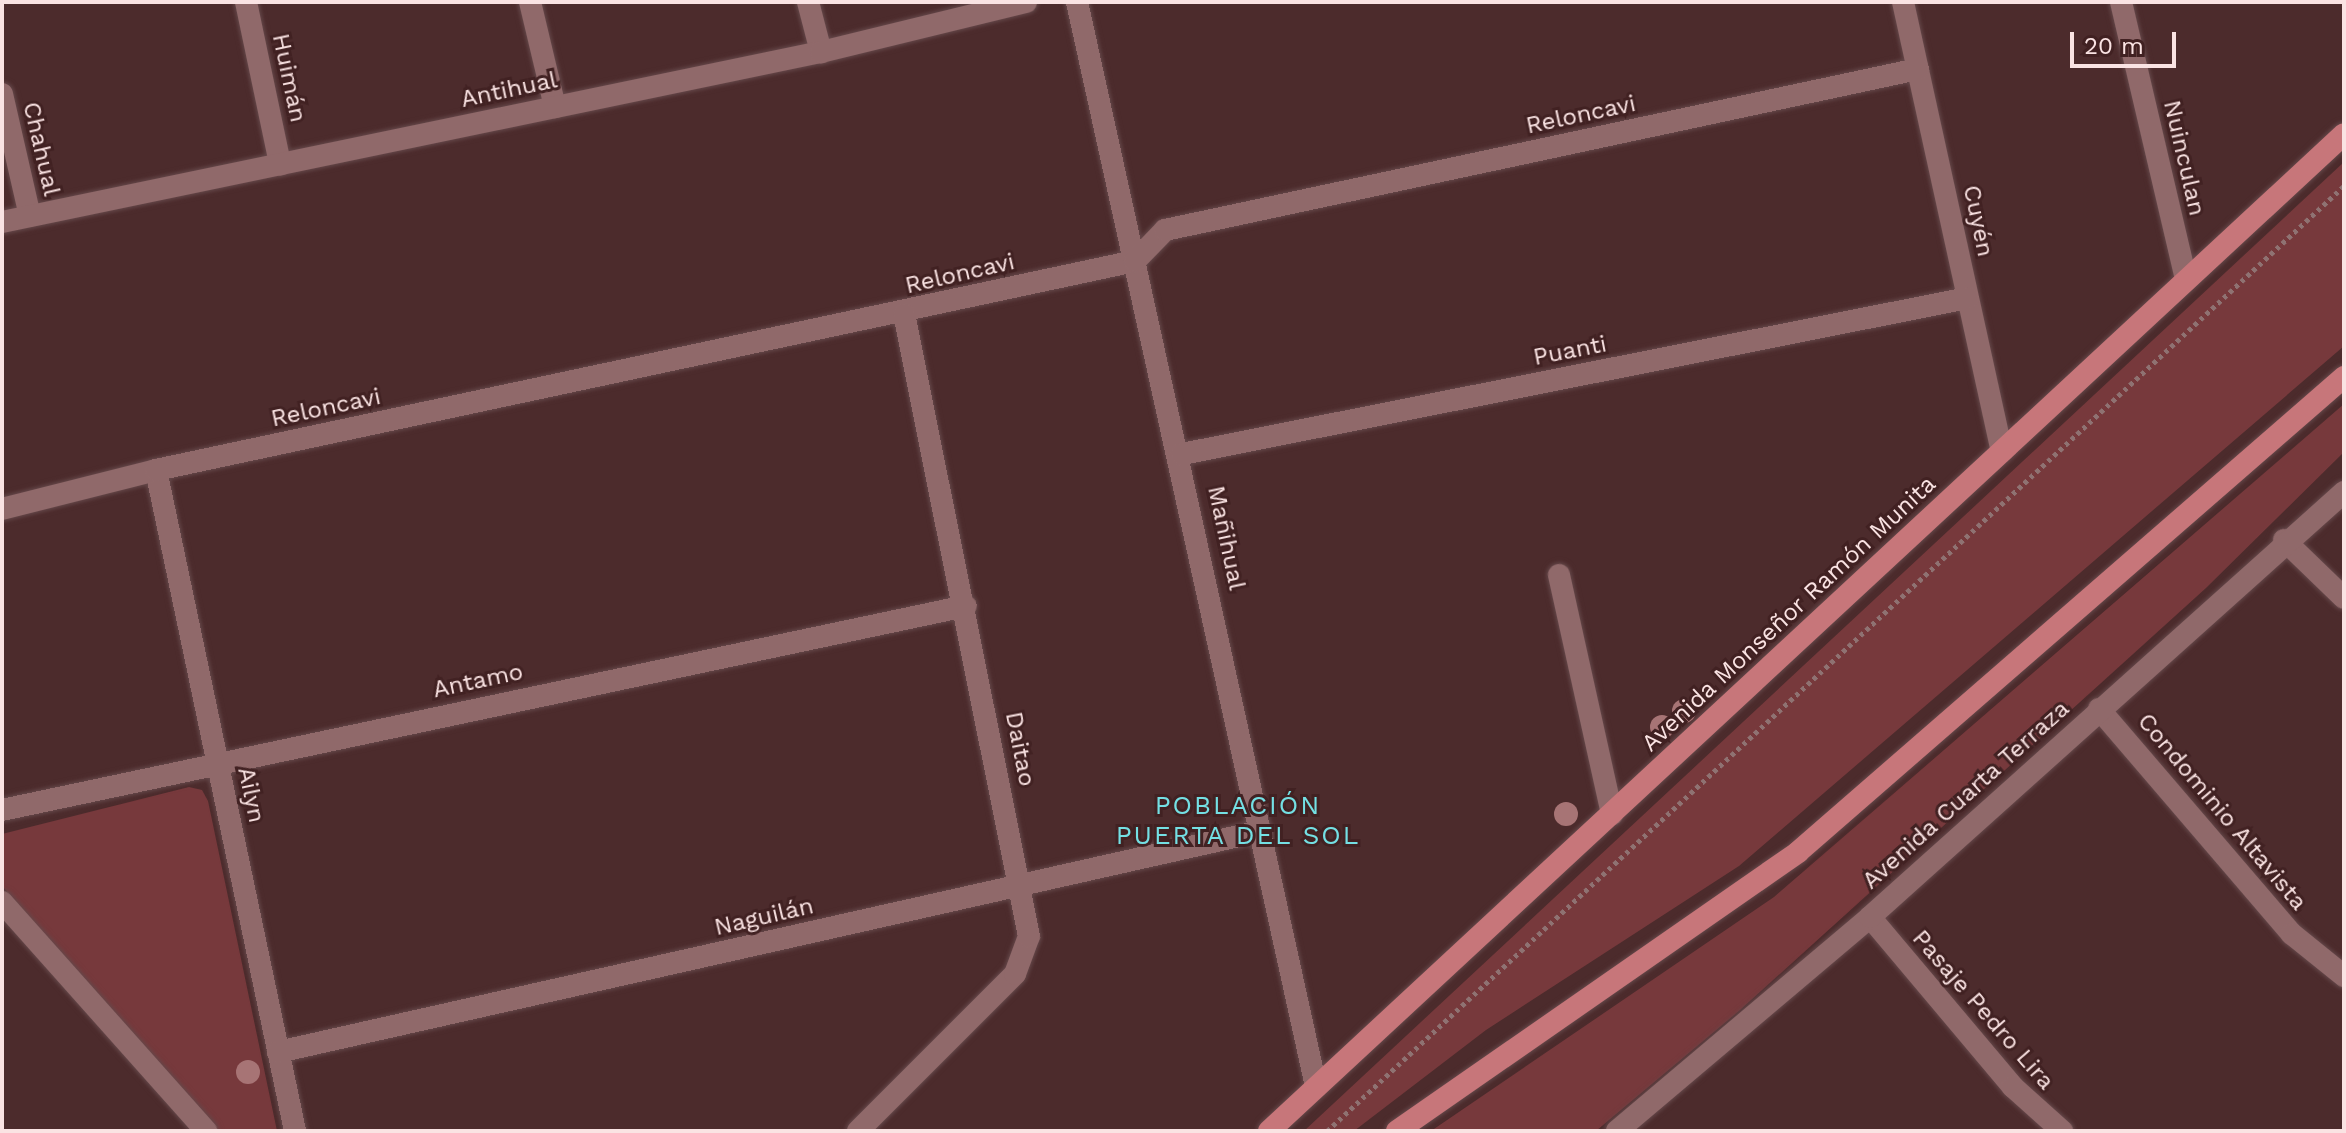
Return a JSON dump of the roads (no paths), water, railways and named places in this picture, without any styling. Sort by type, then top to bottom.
[{"type":"main road","name":"Avenida Monseñor Ramón Munita","points":[[1269,1131],[2344,134]]},
{"type":"main road","points":[[1397,1131],[1798,852],[2344,377]]},
{"type":"street","name":"Huimán","points":[[246,2],[280,164]]},
{"type":"street","points":[[530,2],[555,107]]},
{"type":"street","points":[[808,2],[821,52]]},
{"type":"street","name":"Antihual","points":[[2,222],[821,52],[1026,2]]},
{"type":"street","name":"Mañihual","points":[[1077,2],[1182,454],[1316,1086]]},
{"type":"street","name":"Cuyén","points":[[1903,2],[2002,451]]},
{"type":"street","name":"Nuinculan","points":[[2121,2],[2186,279]]},
{"type":"street","name":"Reloncavi","points":[[2,509],[156,470],[904,314],[1135,261],[1165,230],[1918,69]]},
{"type":"street","name":"Chahual","points":[[2,94],[30,216]]},
{"type":"street","name":"Puanti","points":[[1182,454],[1968,298]]},
{"type":"street","name":"Daitao","points":[[858,1131],[1015,974],[1029,936],[966,606],[904,314]]},
{"type":"street","name":"Ailyn","points":[[156,470],[295,1131]]},
{"type":"street","name":"Avenida Cuarta Terraza","points":[[1631,1127],[1870,917],[2284,540],[2344,492]]},
{"type":"street","points":[[2284,540],[2344,598]]},
{"type":"street","points":[[1559,575],[1612,814]]},
{"type":"street","name":"Antamo","points":[[2,810],[217,762],[966,606]]},
{"type":"street","name":"Condominio Altavista","points":[[2099,709],[2292,934],[2344,976]]},
{"type":"street","name":"Naguilán","points":[[278,1052],[1261,831]]},
{"type":"street","points":[[2,902],[206,1131]]},
{"type":"street","name":"Pasaje Pedro Lira","points":[[1870,917],[2013,1087],[2062,1131]]},
{"type":"district","name":"POBLACIÓN PUERTA DEL SOL","points":[[1238,821]]}]
